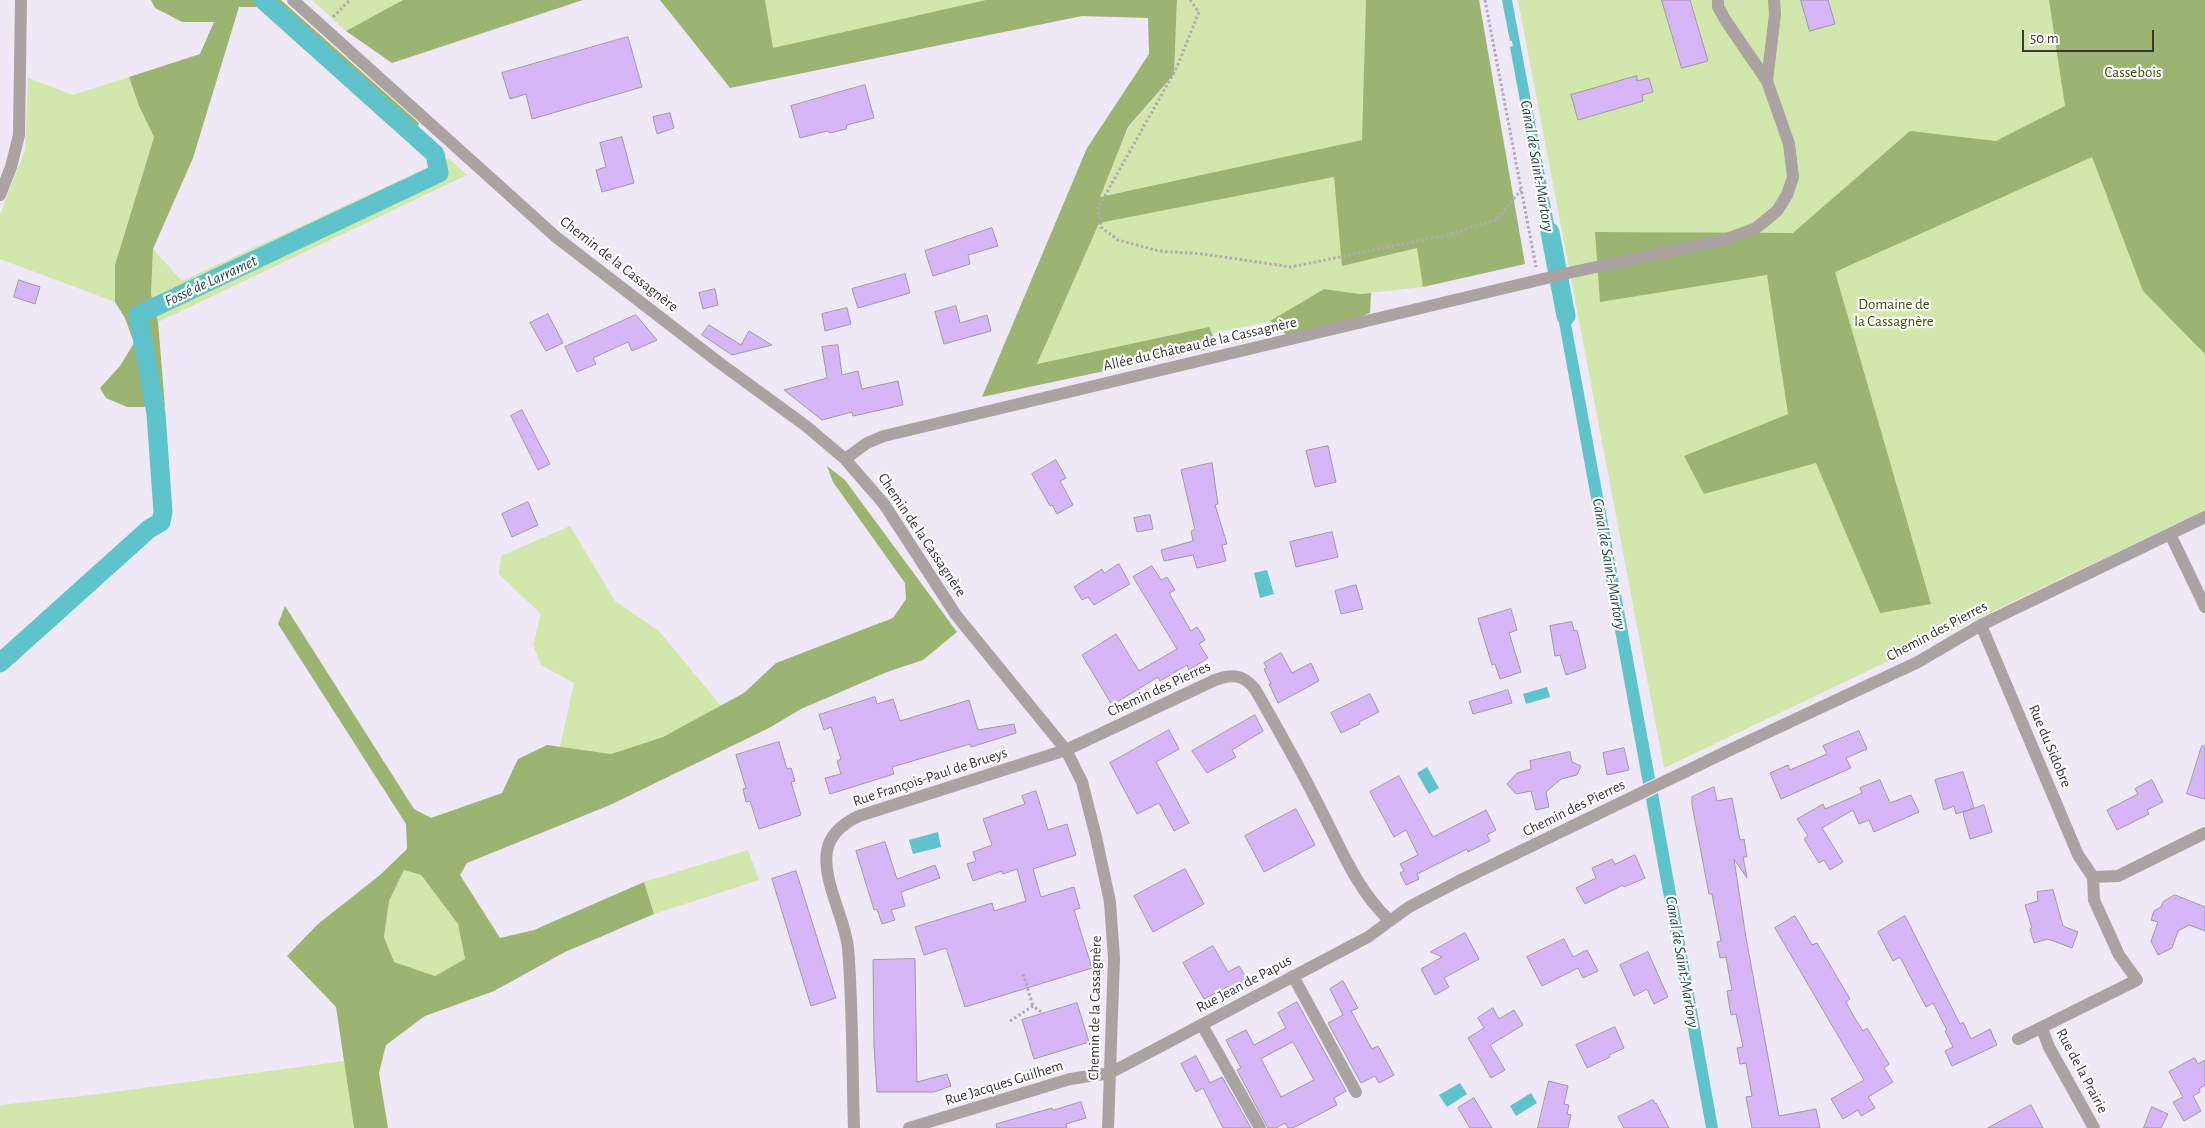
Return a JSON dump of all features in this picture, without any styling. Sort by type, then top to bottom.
[{"type":"street","points":[[0,195],[11,168],[19,135],[21,0]]},
{"type":"street","name":"Chemin de la Cassagnère","points":[[293,0],[556,236],[717,361],[806,426],[845,459],[884,504],[956,614],[1066,750],[1082,782],[1110,902],[1114,958],[1108,1128]]},
{"type":"street","points":[[1718,0],[1718,7],[1726,21],[1768,81]]},
{"type":"street","points":[[1768,81],[1775,14],[1774,0]]},
{"type":"street","name":"Allée du Château de la Cassagnère","points":[[845,459],[867,443],[884,436],[1568,273],[1724,240],[1756,228],[1777,211],[1787,195],[1793,177],[1789,144],[1768,81]]},
{"type":"street","name":"Chemin des Pierres","points":[[1066,750],[1215,680],[1235,675],[1244,678],[1255,689],[1370,901],[1390,921],[1409,907],[1457,882],[1918,662],[1981,625],[2205,517]]},
{"type":"street","points":[[2170,534],[2205,607]]},
{"type":"street","name":"Rue du Sidobre","points":[[1981,625],[2078,855],[2093,876]]},
{"type":"street","name":"Rue François-Paul de Brueys","points":[[854,1128],[848,946],[828,870],[827,851],[834,834],[844,824],[859,816],[1066,750]]},
{"type":"street","points":[[2018,1040],[2137,980],[2119,955],[2094,900],[2093,876],[2118,876],[2205,833]]},
{"type":"street","name":"Rue Jean de Papus","points":[[1110,1073],[1368,937],[1390,921]]},
{"type":"street","points":[[1293,976],[1356,1092]]},
{"type":"street","points":[[1202,1025],[1260,1128]]},
{"type":"street","name":"Rue de la Prairie","points":[[2042,1029],[2046,1041],[2094,1128]]},
{"type":"street","name":"Rue Jacques Guilhem","points":[[909,1128],[1070,1079],[1110,1073]]},
{"type":"path","points":[[325,29],[332,18],[350,0]]},
{"type":"path","points":[[1190,0],[1199,12],[1176,69],[1098,208],[1101,227],[1118,240],[1159,251],[1203,254],[1291,267],[1446,235],[1496,220],[1521,190]]},
{"type":"path","points":[[1485,0],[1521,190],[1541,280]]},
{"type":"path","points":[[1023,974],[1033,1006],[1041,1012]]},
{"type":"path","points":[[1010,1021],[1033,1006]]},
{"type":"green space","points":[[151,0],[281,0],[419,123],[417,130],[408,132],[262,7],[239,7],[193,158],[153,249],[151,294],[158,322],[165,407],[127,407],[106,398],[100,388],[120,366],[134,343],[125,318],[115,302],[115,265],[154,137],[139,106],[129,77],[200,54],[214,22],[182,22],[155,8]]},
{"type":"green space","points":[[312,0],[403,0],[346,31]]},
{"type":"green space","points":[[403,0],[583,0],[392,63],[346,31]]},
{"type":"green space","points":[[660,0],[765,0],[773,48],[986,0],[1177,0],[1174,74],[1128,127],[1100,197],[1362,140],[1366,0],[1479,0],[1525,264],[1423,287],[1417,248],[1342,266],[1334,177],[1099,223],[1037,364],[1209,327],[1218,347],[982,397],[1087,148],[1149,54],[1148,18],[1082,16],[730,88]]},
{"type":"green space","points":[[765,0],[986,0],[772,49]]},
{"type":"green space","points":[[1177,0],[1366,0],[1363,140],[1099,197],[1129,127],[1174,74]]},
{"type":"green space","name":"Domaine de la Cassagnère","points":[[1518,0],[2205,0],[2205,510],[1664,768]]},
{"type":"green space","name":"Cassebois","points":[[2049,0],[2205,0],[2205,354],[2143,291],[2092,157],[1835,272],[1931,604],[1880,613],[1816,463],[1704,494],[1684,456],[1788,414],[1767,275],[1600,302],[1595,232],[1793,233],[1910,131],[1996,141],[2065,106]]},
{"type":"green space","points":[[129,77],[139,106],[154,136],[115,265],[115,302],[0,259],[0,214],[25,150],[28,78],[73,95]]},
{"type":"green space","points":[[448,158],[467,175],[158,322],[151,294],[153,249],[182,281]]},
{"type":"green space","points":[[1334,177],[1418,248],[1423,287],[1360,294],[1324,289],[1270,321],[1212,334],[1209,327],[1037,364],[1098,223]]},
{"type":"green space","points":[[1324,289],[1360,294],[1371,293],[1370,313],[1319,335],[1288,336],[1270,321]]},
{"type":"green space","points":[[827,466],[845,480],[957,632],[923,660],[887,672],[801,709],[769,728],[610,805],[467,863],[460,875],[500,938],[534,930],[644,882],[654,914],[565,952],[494,991],[425,1016],[386,1045],[379,1073],[388,1128],[354,1128],[336,1007],[287,956],[318,924],[380,875],[407,849],[406,824],[278,624],[285,606],[414,809],[431,818],[502,793],[518,759],[547,745],[611,754],[663,737],[744,693],[776,663],[893,618],[906,599],[905,583],[833,482]],"holes":[[[404,870],[421,875],[458,924],[465,959],[435,976],[394,962],[384,937],[389,901]]]},
{"type":"green space","points":[[570,526],[615,601],[659,631],[721,706],[663,737],[611,754],[560,747],[574,683],[541,665],[533,645],[541,614],[499,574],[501,556]]},
{"type":"green space","points":[[748,850],[759,880],[654,914],[644,882]]},
{"type":"green space","points":[[404,870],[420,875],[458,924],[465,959],[435,976],[394,962],[384,937],[389,901]]},
{"type":"green space","points":[[344,1061],[354,1128],[0,1128],[0,1105],[91,1095]]},
{"type":"water","points":[[1502,0],[1512,0],[1560,256],[1549,259],[1510,47],[1513,46],[1512,41],[1510,41]]},
{"type":"water","points":[[1565,291],[1655,778],[1643,784],[1554,295]]},
{"type":"water","points":[[1267,570],[1274,594],[1260,598],[1254,573]]},
{"type":"water","points":[[1547,687],[1550,697],[1526,704],[1523,694]]},
{"type":"water","points":[[1427,767],[1439,788],[1429,794],[1417,773]]},
{"type":"water","points":[[1658,793],[1718,1128],[1706,1128],[1646,799]]},
{"type":"water","points":[[938,832],[941,847],[913,854],[909,840]]},
{"type":"water","points":[[1460,1083],[1467,1094],[1447,1107],[1439,1095]]},
{"type":"water","points":[[1531,1093],[1537,1103],[1516,1116],[1510,1106]]},
{"type":"building","points":[[1662,0],[1690,0],[1708,61],[1682,68]]},
{"type":"building","points":[[1801,0],[1828,0],[1835,24],[1810,31]]},
{"type":"building","points":[[628,37],[642,87],[532,119],[526,94],[510,99],[502,73]]},
{"type":"building","points":[[1637,76],[1637,81],[1649,78],[1653,92],[1642,95],[1643,101],[1578,120],[1571,95]]},
{"type":"building","points":[[865,85],[874,118],[847,125],[846,129],[830,133],[827,131],[800,138],[791,106]]},
{"type":"building","points":[[670,113],[674,128],[657,134],[653,117]]},
{"type":"building","points":[[622,137],[634,183],[602,192],[596,170],[606,167],[600,143]]},
{"type":"building","points":[[992,228],[998,246],[968,255],[970,264],[933,276],[925,251]]},
{"type":"building","points":[[905,274],[910,293],[858,308],[852,289]]},
{"type":"building","points":[[19,280],[40,287],[35,304],[14,297]]},
{"type":"building","points":[[715,289],[718,305],[703,309],[699,293]]},
{"type":"building","points":[[956,306],[960,323],[987,315],[991,331],[944,344],[935,312]]},
{"type":"building","points":[[847,308],[851,324],[825,331],[822,314]]},
{"type":"building","points":[[548,314],[563,343],[546,351],[530,323]]},
{"type":"building","points":[[636,315],[657,340],[632,351],[628,342],[593,358],[596,364],[577,372],[565,347]]},
{"type":"building","points":[[709,325],[741,345],[749,331],[772,345],[732,355],[702,335]]},
{"type":"building","points":[[838,345],[842,375],[858,371],[862,389],[898,381],[903,405],[853,416],[852,412],[822,420],[784,390],[827,378],[822,347]]},
{"type":"building","points":[[522,410],[550,464],[538,470],[511,416]]},
{"type":"building","points":[[1328,446],[1336,482],[1315,487],[1306,451]]},
{"type":"building","points":[[1056,460],[1066,478],[1060,481],[1073,505],[1057,514],[1052,505],[1050,506],[1032,474]]},
{"type":"building","points":[[1212,463],[1218,504],[1215,505],[1227,544],[1222,545],[1226,561],[1197,568],[1193,555],[1164,561],[1161,550],[1193,541],[1191,531],[1195,530],[1181,470]]},
{"type":"building","points":[[528,502],[538,525],[512,537],[502,514]]},
{"type":"building","points":[[1150,515],[1153,529],[1137,532],[1134,518]]},
{"type":"building","points":[[1332,532],[1338,557],[1296,567],[1290,542]]},
{"type":"building","points":[[1119,564],[1130,584],[1094,605],[1088,597],[1082,600],[1074,587],[1102,569],[1104,573]]},
{"type":"building","points":[[1152,566],[1161,580],[1167,577],[1175,590],[1169,593],[1191,631],[1197,627],[1201,633],[1205,640],[1199,644],[1208,658],[1189,670],[1187,665],[1160,681],[1158,677],[1112,705],[1082,655],[1116,634],[1139,671],[1177,649],[1133,577]]},
{"type":"building","points":[[1356,585],[1363,609],[1341,614],[1335,591]]},
{"type":"building","points":[[1511,609],[1517,630],[1509,633],[1521,672],[1500,679],[1495,664],[1492,665],[1478,619]]},
{"type":"building","points":[[1572,622],[1574,631],[1577,630],[1586,668],[1566,675],[1560,655],[1555,656],[1550,626]]},
{"type":"building","points":[[1281,653],[1292,673],[1311,663],[1319,681],[1278,703],[1269,684],[1271,684],[1264,669],[1267,668],[1264,663]]},
{"type":"building","points":[[1508,690],[1512,703],[1473,714],[1469,702]]},
{"type":"building","points":[[1370,694],[1379,712],[1341,733],[1331,713]]},
{"type":"building","points":[[875,697],[877,704],[893,699],[900,721],[969,700],[978,730],[1014,724],[1016,733],[971,747],[970,744],[892,767],[894,774],[830,794],[825,778],[841,774],[837,761],[841,759],[831,727],[824,730],[819,715]]},
{"type":"building","points":[[1255,715],[1263,731],[1232,750],[1236,757],[1207,773],[1192,751]]},
{"type":"building","points":[[1169,730],[1179,749],[1156,762],[1189,823],[1174,831],[1159,803],[1137,814],[1110,763]]},
{"type":"building","points":[[1859,731],[1867,749],[1846,758],[1851,768],[1781,799],[1770,773],[1788,765],[1790,770],[1827,754],[1823,746]]},
{"type":"building","points":[[779,742],[787,769],[791,768],[795,781],[791,782],[801,815],[759,829],[750,801],[746,802],[743,789],[746,788],[736,755]]},
{"type":"building","points":[[2202,746],[2205,746],[2205,799],[2187,794]]},
{"type":"building","points":[[1624,748],[1629,770],[1607,775],[1603,753]]},
{"type":"building","points":[[1570,752],[1572,762],[1581,766],[1577,775],[1561,779],[1546,792],[1549,807],[1536,810],[1531,791],[1516,794],[1507,784],[1517,773],[1531,769],[1530,761]]},
{"type":"building","points":[[1963,772],[1974,808],[1956,814],[1954,806],[1944,810],[1935,780]]},
{"type":"building","points":[[1399,776],[1433,837],[1486,810],[1496,830],[1487,835],[1490,841],[1468,852],[1467,849],[1417,874],[1419,879],[1406,885],[1400,873],[1404,871],[1400,864],[1418,855],[1406,830],[1394,837],[1370,792]]},
{"type":"building","points":[[1880,780],[1890,803],[1911,795],[1919,812],[1874,832],[1869,820],[1859,824],[1853,810],[1822,828],[1843,862],[1830,870],[1824,860],[1819,863],[1804,839],[1808,836],[1797,819],[1823,804],[1825,809],[1862,793],[1860,788]]},
{"type":"building","points":[[2152,780],[2163,802],[2147,810],[2149,814],[2117,830],[2107,810],[2138,794],[2135,789]]},
{"type":"building","points":[[1714,787],[1717,801],[1732,798],[1740,840],[1744,839],[1747,857],[1743,857],[1747,878],[1734,859],[1746,938],[1779,1116],[1816,1109],[1820,1128],[1752,1128],[1746,1097],[1752,1096],[1746,1063],[1740,1064],[1737,1048],[1743,1047],[1736,1014],[1731,1015],[1727,991],[1732,990],[1726,957],[1720,958],[1717,942],[1721,941],[1712,894],[1709,894],[1692,805],[1692,797]]},
{"type":"building","points":[[1036,791],[1048,830],[1067,824],[1076,855],[1033,869],[1041,897],[1074,887],[1080,908],[1074,910],[1092,968],[965,1007],[946,948],[924,955],[915,927],[992,903],[994,911],[1026,901],[1017,869],[1003,874],[1002,871],[973,881],[967,864],[976,861],[973,852],[992,845],[983,819],[1025,804],[1022,796]]},
{"type":"building","points":[[1984,805],[1992,832],[1970,839],[1963,813]]},
{"type":"building","points":[[1296,809],[1315,845],[1264,872],[1245,836]]},
{"type":"building","points":[[885,842],[897,879],[935,865],[940,878],[901,892],[905,906],[891,910],[895,920],[882,924],[877,909],[874,910],[856,851]]},
{"type":"building","points":[[1635,855],[1645,878],[1624,887],[1623,885],[1585,904],[1576,888],[1596,878],[1592,868],[1612,859],[1615,864]]},
{"type":"building","points":[[1185,869],[1204,904],[1153,932],[1134,896]]},
{"type":"building","points":[[796,871],[836,998],[811,1006],[772,879]]},
{"type":"building","points":[[2053,890],[2063,926],[2078,932],[2072,948],[2048,939],[2034,943],[2030,929],[2032,928],[2025,905],[2038,901],[2037,892]]},
{"type":"building","points":[[2175,895],[2205,907],[2205,931],[2189,925],[2178,931],[2172,948],[2158,955],[2151,941],[2158,922],[2151,920],[2154,911],[2161,907],[2163,902]]},
{"type":"building","points":[[1795,916],[1812,945],[1817,943],[1850,999],[1846,1002],[1854,1017],[1863,1031],[1867,1028],[1889,1064],[1884,1068],[1893,1082],[1868,1097],[1875,1108],[1861,1116],[1858,1110],[1843,1119],[1831,1099],[1864,1080],[1775,928]]},
{"type":"building","points":[[1905,916],[1960,1024],[1963,1022],[1971,1039],[1990,1029],[1997,1045],[1952,1066],[1945,1051],[1953,1047],[1945,1031],[1947,1030],[1933,1003],[1926,1007],[1900,957],[1893,961],[1878,932]]},
{"type":"building","points":[[1465,933],[1479,959],[1444,978],[1449,987],[1435,995],[1421,969],[1442,957],[1431,952]]},
{"type":"building","points":[[1564,939],[1573,957],[1587,950],[1598,971],[1583,978],[1578,968],[1542,986],[1527,957]]},
{"type":"building","points":[[1213,946],[1228,972],[1239,966],[1249,982],[1231,991],[1229,986],[1204,999],[1183,963]]},
{"type":"building","points":[[1648,952],[1668,997],[1654,1004],[1647,989],[1634,996],[1620,965]]},
{"type":"building","points":[[915,959],[917,1082],[947,1074],[951,1086],[934,1092],[877,1092],[874,1046],[873,960]]},
{"type":"building","points":[[1343,981],[1358,1008],[1351,1011],[1372,1049],[1378,1046],[1394,1075],[1379,1083],[1375,1076],[1361,1083],[1328,1023],[1343,1015],[1330,989]]},
{"type":"building","points":[[1297,1002],[1346,1091],[1334,1098],[1337,1105],[1293,1128],[1288,1128],[1285,1123],[1276,1128],[1268,1128],[1237,1070],[1241,1068],[1226,1040],[1246,1030],[1254,1045],[1260,1042],[1286,1028],[1278,1013]],"holes":[[[1293,1042],[1314,1080],[1281,1097],[1261,1059]]]},
{"type":"building","points":[[1077,1003],[1089,1042],[1034,1059],[1022,1020]]},
{"type":"building","points":[[1493,1008],[1499,1019],[1514,1010],[1523,1025],[1490,1045],[1505,1070],[1491,1078],[1468,1038],[1484,1028],[1478,1018]]},
{"type":"building","points":[[1615,1027],[1624,1048],[1587,1068],[1576,1045]]},
{"type":"building","points":[[1196,1056],[1210,1083],[1222,1077],[1251,1128],[1223,1128],[1203,1088],[1196,1092],[1181,1064]]},
{"type":"building","points":[[2195,1058],[2198,1064],[2205,1060],[2205,1085],[2199,1089],[2200,1092],[2193,1096],[2201,1111],[2184,1121],[2173,1102],[2183,1097],[2169,1072]]},
{"type":"building","points":[[1549,1081],[1568,1086],[1564,1104],[1569,1105],[1567,1114],[1571,1115],[1568,1128],[1538,1128]]},
{"type":"building","points":[[1474,1098],[1492,1128],[1470,1128],[1458,1108]]},
{"type":"building","points":[[1653,1100],[1669,1128],[1624,1128],[1618,1117]]},
{"type":"building","points":[[1081,1102],[1086,1118],[1066,1124],[1067,1128],[997,1128],[996,1124]]},
{"type":"building","points":[[2031,1105],[2043,1128],[1988,1128]]},
{"type":"building","points":[[2152,1107],[2168,1114],[2161,1128],[2144,1128]]},
{"type":"waterway","name":"Fossé de Larramet","points":[[0,663],[149,529],[161,522],[163,512],[156,414],[138,315],[439,173],[435,154],[263,0]]},
{"type":"waterway","name":"Canal de Saint-Martory","points":[[1550,232],[1566,316]]}]
